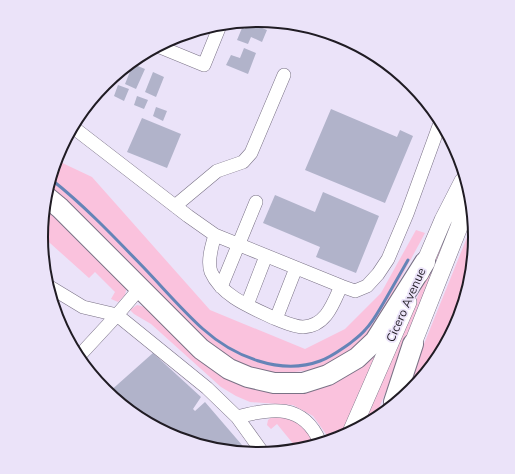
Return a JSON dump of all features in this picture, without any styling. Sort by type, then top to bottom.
[{"type":"highway","points":[[51,201],[201,349],[229,369],[248,377],[274,383],[303,383],[328,375],[357,358],[375,341],[425,262]]},
{"type":"highway","points":[[396,395],[413,344]]},
{"type":"main road","name":"Cicero Avenue","points":[[355,422],[443,220],[461,186]]},
{"type":"main road","name":"Cicero Avenue","points":[[389,400],[466,208]]},
{"type":"street","points":[[166,48],[204,64],[218,31]]},
{"type":"street","points":[[175,206],[217,171],[243,162],[251,153],[284,75]]},
{"type":"street","points":[[77,130],[215,235],[355,291],[367,286],[388,260],[407,214],[438,130]]},
{"type":"street","points":[[221,287],[256,202]]},
{"type":"street","points":[[215,235],[210,252],[211,271],[221,287],[247,305],[276,319],[302,327],[318,322],[326,317],[341,286]]},
{"type":"street","points":[[247,305],[266,256]]},
{"type":"street","points":[[276,319],[296,268]]},
{"type":"street","points":[[82,353],[140,288]]},
{"type":"street","points":[[55,290],[83,307],[117,315],[207,388],[237,417],[259,447]]},
{"type":"street","points":[[237,417],[263,411],[287,411],[306,420],[317,433],[319,438]]},
{"type":"shaded area","points":[[61,162],[92,177],[210,310],[305,349],[345,329],[381,293],[416,230],[425,233],[369,337],[321,369],[277,374],[231,362],[194,333],[115,248],[60,195],[53,191]]},
{"type":"shaded area","points":[[49,208],[127,286],[125,295],[118,302],[111,299],[115,292],[95,272],[89,278],[48,241]]},
{"type":"shaded area","points":[[451,221],[456,223],[379,408],[364,418]]},
{"type":"shaded area","points":[[468,235],[466,264],[452,317],[432,354],[409,382]]},
{"type":"shaded area","points":[[137,305],[149,308],[198,357],[295,389],[380,345],[346,427],[326,436],[313,416],[293,405],[250,402],[221,387],[151,324],[130,310]]},
{"type":"shaded area","points":[[274,415],[294,419],[305,425],[313,440],[293,444],[277,424],[271,429],[267,425],[268,420]]},
{"type":"building","points":[[246,27],[260,27],[267,30],[262,42],[251,37],[248,44],[237,40],[242,28],[245,29]]},
{"type":"building","points":[[244,48],[256,53],[248,74],[226,65],[231,55],[240,58]]},
{"type":"building","points":[[136,65],[145,69],[136,89],[125,84],[131,69]]},
{"type":"building","points":[[153,72],[164,77],[156,97],[145,92]]},
{"type":"building","points":[[118,85],[129,89],[124,101],[114,96]]},
{"type":"building","points":[[137,96],[148,100],[144,109],[134,105]]},
{"type":"building","points":[[156,107],[167,111],[163,121],[153,116]]},
{"type":"building","points":[[331,109],[397,137],[400,130],[413,136],[385,203],[305,170]]},
{"type":"building","points":[[142,118],[181,134],[167,168],[127,152]]},
{"type":"building","points":[[323,192],[379,216],[356,273],[316,257],[320,247],[263,223],[275,195],[315,212]]},
{"type":"building","points":[[153,353],[201,397],[193,409],[195,411],[205,402],[244,447],[203,440],[177,431],[141,412],[113,389]]},
{"type":"waterway","points":[[55,183],[77,201],[203,329],[228,348],[258,361],[273,365],[305,365],[320,361],[332,355],[362,334],[373,320],[408,260]]}]
